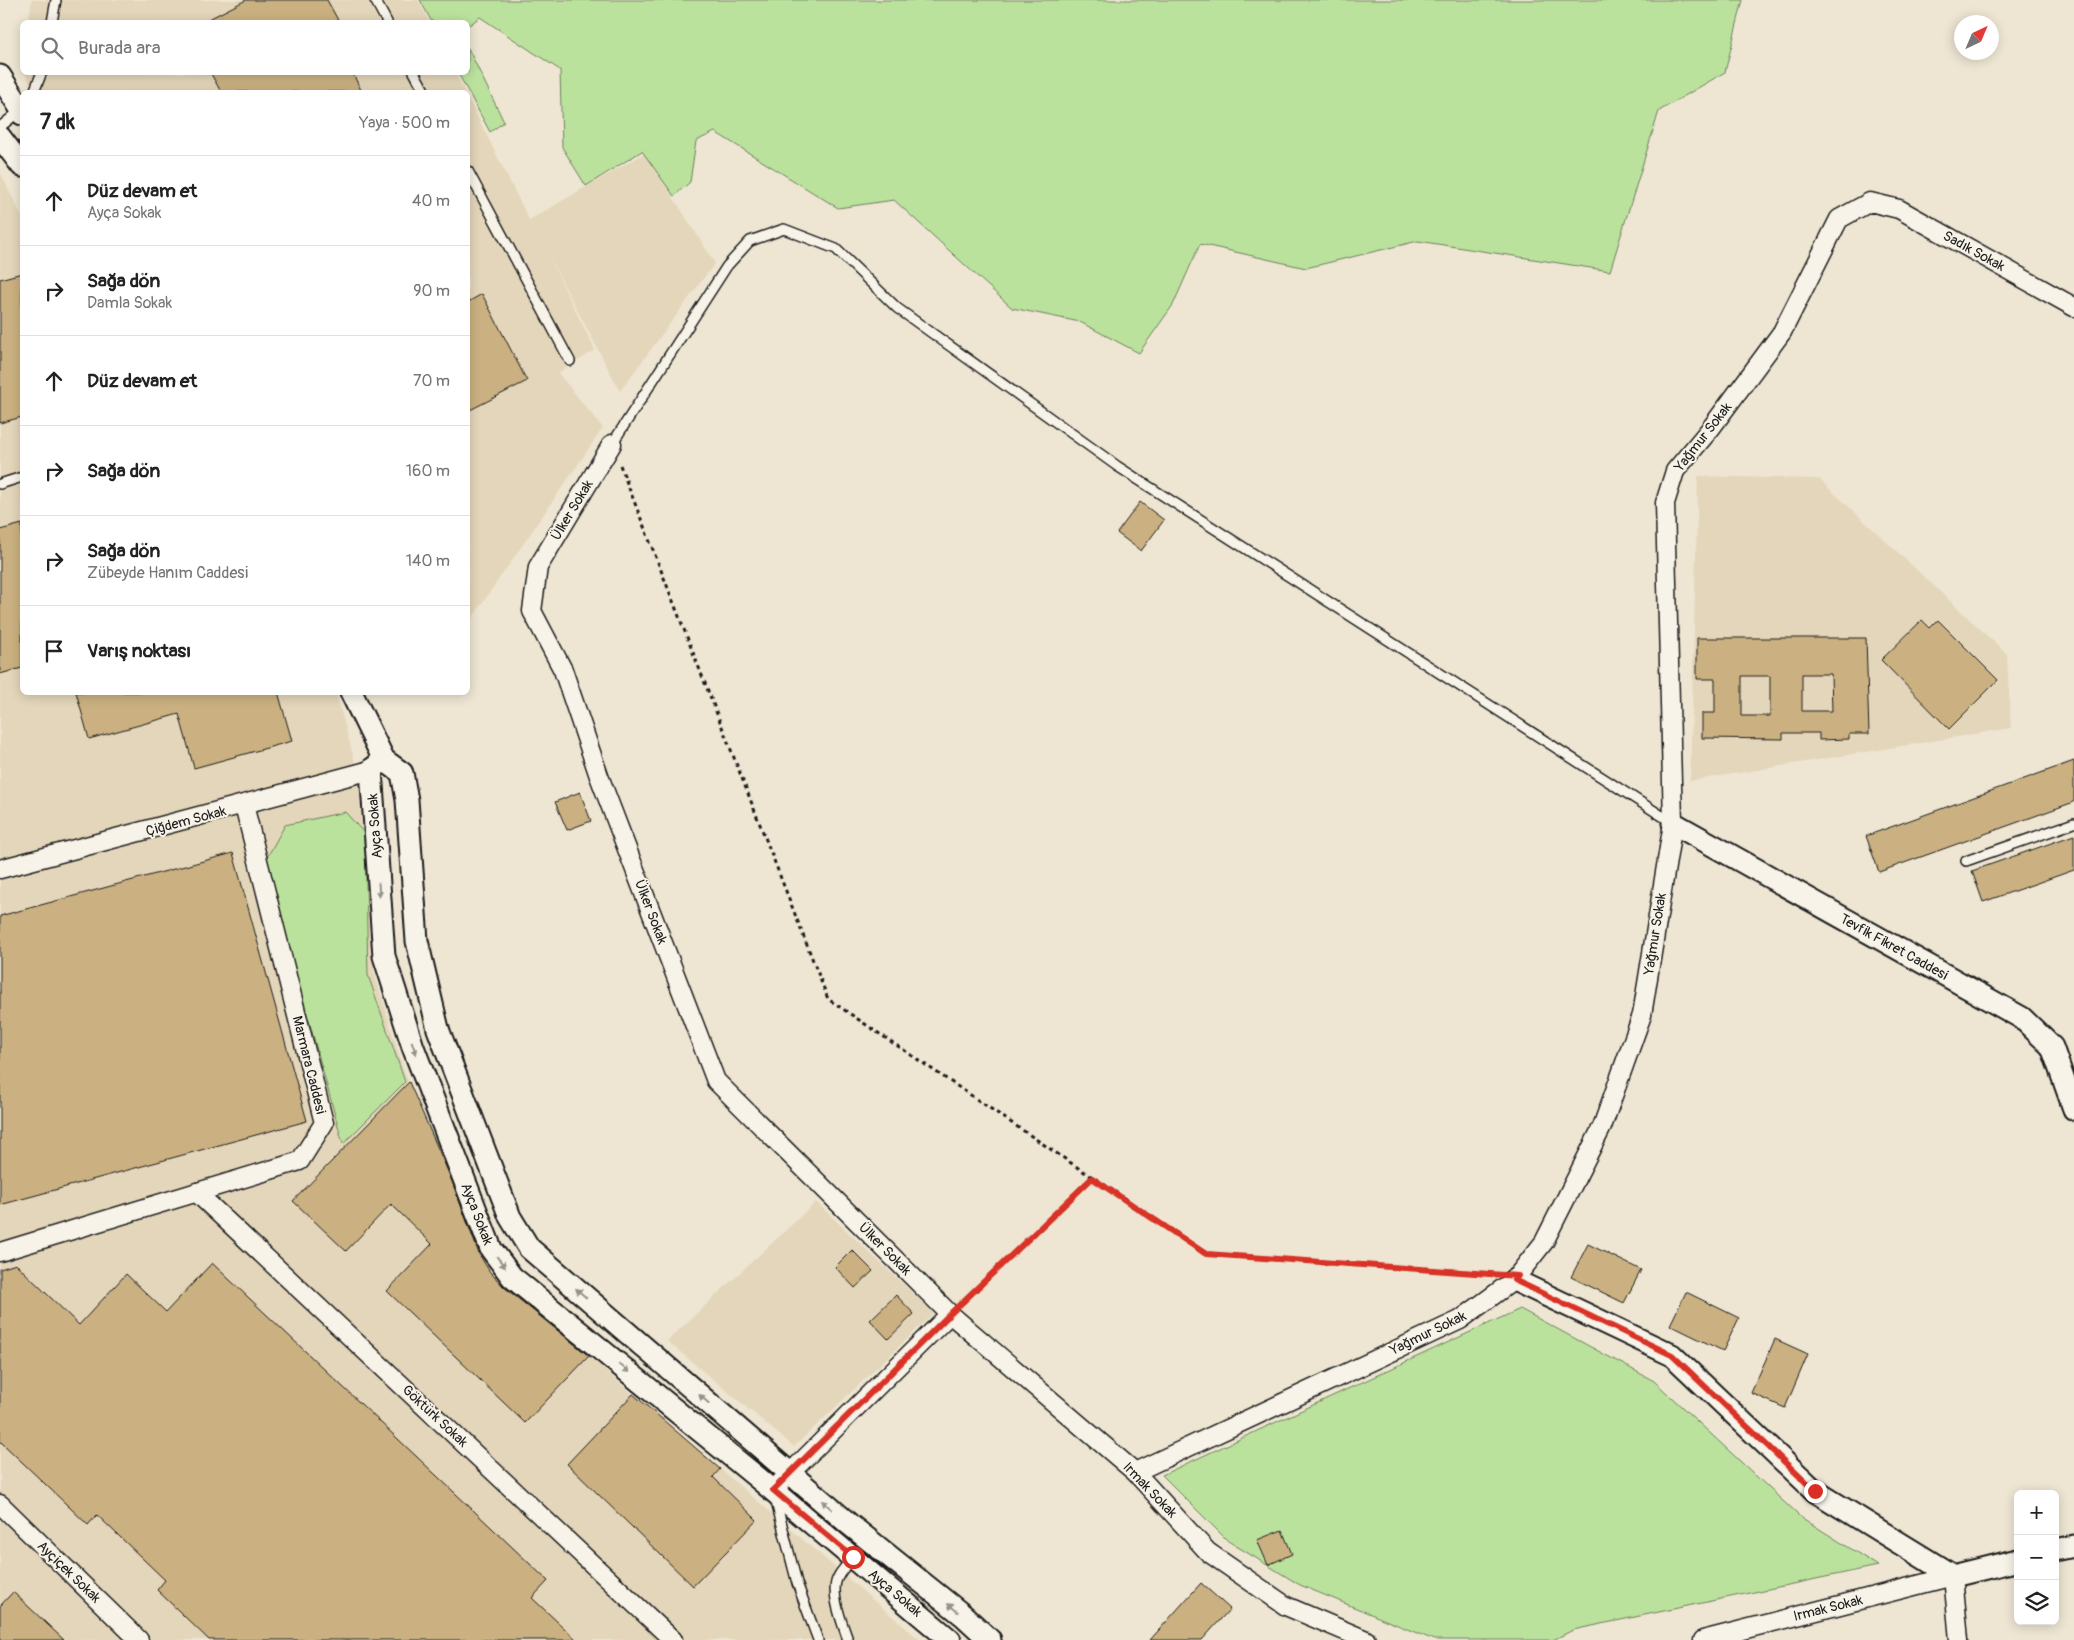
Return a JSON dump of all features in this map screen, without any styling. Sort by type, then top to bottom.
[{"type":"street","points":[[0,76],[20,100]]},
{"type":"street","points":[[0,137],[20,163]]},
{"type":"street","name":"Sadık Sokak","points":[[1870,202],[1899,209],[2074,307]]},
{"type":"street","name":"Yağmur Sokak","points":[[1136,1472],[1460,1320],[1516,1278],[1544,1242],[1602,1127],[1642,1015],[1673,823],[1665,503],[1675,471],[1710,428],[1782,332],[1839,219],[1870,202]]},
{"type":"street","name":"Ülker Sokak","points":[[612,444],[538,566],[532,611],[563,670],[599,776],[716,1081],[950,1314]]},
{"type":"street","name":"Ayça Sokak","points":[[352,695],[377,765],[384,956],[413,1047],[491,1249],[512,1277],[773,1490],[950,1640]]},
{"type":"street","points":[[377,765],[402,774],[407,800],[417,941],[438,1029],[510,1217],[528,1248],[849,1524],[964,1616],[990,1640]]},
{"type":"street","name":"Çiğdem Sokak","points":[[0,869],[244,805],[377,765]]},
{"type":"street","name":"Marmara Caddesi","points":[[0,1252],[300,1161],[324,1123],[244,805]]},
{"type":"street","name":"Tevfik Fikret Caddesi","points":[[1673,823],[2022,1018],[2052,1047],[2074,1109]]},
{"type":"street","name":"Göktürk Sokak","points":[[196,1192],[673,1640]]},
{"type":"street","points":[[1516,1278],[1672,1355],[1815,1491],[1953,1576],[2014,1561]]},
{"type":"street","points":[[773,1490],[950,1314]]},
{"type":"street","name":"Irmak Sokak","points":[[950,1314],[1136,1472],[1208,1552],[1286,1606],[1366,1640]]},
{"type":"street","name":"Ayçiçek Sokak","points":[[0,1504],[139,1640]]},
{"type":"street","points":[[2059,1549],[2074,1546]]},
{"type":"street","points":[[1953,1576],[1959,1640]]},
{"type":"street","name":"Irmak Sokak","points":[[1703,1640],[1953,1576]]},
{"type":"lane","points":[[52,20],[56,0]]},
{"type":"lane","points":[[375,0],[386,20]]},
{"type":"lane","points":[[33,90],[40,75]]},
{"type":"lane","points":[[416,75],[424,90]]},
{"type":"lane","points":[[0,127],[20,110]]},
{"type":"lane","points":[[470,175],[570,360]]},
{"type":"lane","points":[[612,444],[727,266],[750,241],[784,228],[836,249],[897,308],[1117,466],[1673,823]]},
{"type":"lane","points":[[0,484],[20,479]]},
{"type":"lane","points":[[1966,861],[2074,823]]},
{"type":"lane","points":[[773,1490],[796,1583],[818,1640]]},
{"type":"lane","points":[[848,1640],[838,1614],[835,1585],[837,1578],[853,1557]]},
{"type":"path","points":[[612,444],[828,1000],[1206,1254],[1516,1278]]},
{"type":"path","points":[[950,1314],[1092,1178]]},
{"type":"shaded area","points":[[32,0],[418,0],[429,20],[28,20]]},
{"type":"shaded area","points":[[26,75],[456,75],[464,90],[34,90]]},
{"type":"shaded area","points":[[470,102],[529,220],[645,153],[715,263],[620,391],[548,255],[595,350],[558,373],[603,428],[470,621]]},
{"type":"shaded area","points":[[0,172],[20,213],[20,695],[335,695],[337,697],[370,817],[374,971],[404,1071],[490,1272],[920,1640],[0,1640]]},
{"type":"shaded area","points":[[1698,476],[1819,479],[2007,654],[2011,728],[1690,781]]},
{"type":"shaded area","points":[[816,1202],[934,1313],[794,1447],[667,1341]]},
{"type":"green space","points":[[420,0],[1743,0],[1725,72],[1659,111],[1610,271],[1418,241],[1306,268],[1200,244],[1173,305],[1139,353],[1080,322],[1012,308],[894,200],[838,208],[715,132],[696,141],[690,182],[674,196],[642,151],[586,186],[562,147],[560,70],[480,17],[470,24],[470,20],[431,20]]},
{"type":"green space","points":[[470,52],[504,122],[490,132],[470,95],[470,90],[467,90],[459,75],[470,75]]},
{"type":"green space","points":[[345,812],[365,834],[368,975],[405,1082],[343,1144],[265,861],[285,825]]},
{"type":"green space","points":[[1520,1309],[1654,1381],[1799,1516],[1878,1566],[1573,1630],[1553,1640],[1434,1640],[1300,1585],[1228,1541],[1162,1475]]},
{"type":"building","points":[[246,0],[327,0],[338,20],[207,20]]},
{"type":"building","points":[[212,75],[354,75],[361,90],[220,90]]},
{"type":"building","points":[[20,274],[20,418],[0,423],[0,279]]},
{"type":"building","points":[[482,294],[527,381],[470,410],[470,301]]},
{"type":"building","points":[[1140,502],[1164,520],[1141,551],[1117,533]]},
{"type":"building","points":[[20,525],[20,669],[0,674],[0,530]]},
{"type":"building","points":[[1922,620],[1930,628],[1938,620],[1998,680],[1949,729],[1881,660]]},
{"type":"building","points":[[1697,638],[1866,638],[1869,734],[1849,734],[1849,739],[1819,740],[1819,733],[1783,733],[1783,739],[1702,738],[1702,713],[1715,713],[1715,679],[1697,679]],"holes":[[[1802,674],[1831,674],[1832,711],[1802,711]],[[1742,676],[1770,676],[1770,716],[1742,716]]]},
{"type":"building","points":[[77,695],[279,695],[292,741],[194,768],[179,714],[89,739]]},
{"type":"building","points":[[2074,761],[2074,802],[1879,872],[1866,836]]},
{"type":"building","points":[[580,792],[591,821],[567,830],[555,802]]},
{"type":"building","points":[[2074,835],[2074,870],[1983,902],[1972,871]]},
{"type":"building","points":[[233,853],[307,1121],[0,1205],[0,916]]},
{"type":"building","points":[[409,1082],[450,1176],[479,1254],[490,1272],[504,1287],[589,1356],[525,1423],[387,1291],[432,1244],[391,1204],[346,1251],[293,1201]]},
{"type":"building","points":[[1588,1244],[1641,1270],[1624,1303],[1571,1277]]},
{"type":"building","points":[[852,1250],[873,1271],[855,1288],[835,1267]]},
{"type":"building","points":[[212,1263],[548,1581],[532,1598],[577,1640],[209,1640],[157,1590],[165,1580],[97,1515],[88,1525],[0,1441],[0,1269],[16,1264],[79,1325],[126,1274],[166,1312]]},
{"type":"building","points":[[1686,1292],[1739,1318],[1723,1351],[1670,1325]]},
{"type":"building","points":[[896,1295],[914,1314],[888,1339],[870,1320]]},
{"type":"building","points":[[1775,1339],[1808,1354],[1785,1408],[1751,1393]]},
{"type":"building","points":[[633,1394],[720,1469],[713,1477],[757,1520],[693,1586],[567,1464]]},
{"type":"building","points":[[1282,1530],[1292,1554],[1268,1565],[1257,1540]]},
{"type":"building","points":[[1201,1583],[1230,1609],[1202,1640],[1150,1640]]},
{"type":"building","points":[[13,1592],[64,1640],[0,1640],[0,1606]]},
{"type":"route","points":[[853,1557],[773,1490],[950,1314],[1092,1178],[1206,1254],[1518,1276],[1514,1280],[1672,1355],[1815,1491]]}]
